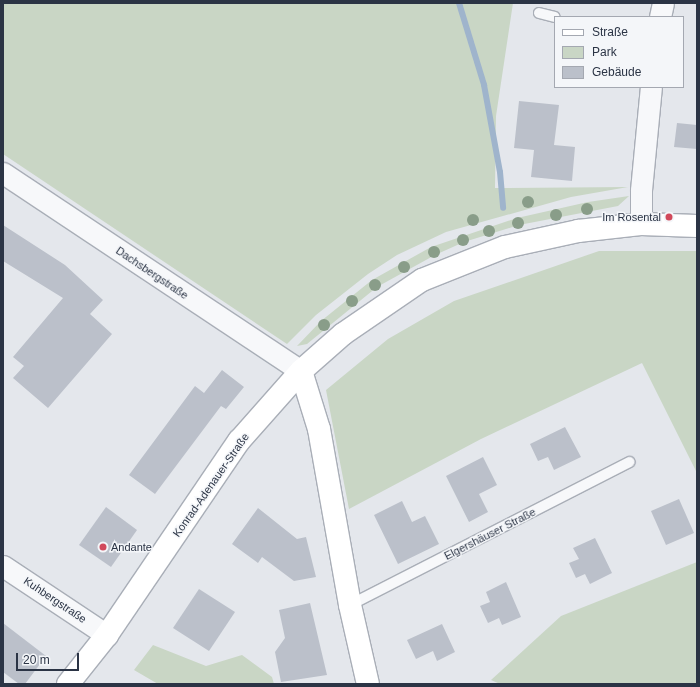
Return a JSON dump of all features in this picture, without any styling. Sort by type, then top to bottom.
[{"type":"main road","name":"Konrad-Adenauer-Straße","points":[[68,684],[107,635],[239,442],[301,371],[343,334],[422,280],[461,263],[505,247],[578,231],[641,224],[697,226]]},
{"type":"main road","points":[[301,371],[319,429],[350,605],[368,684]]},
{"type":"street","points":[[660,16],[662,3]]},
{"type":"street","points":[[641,224],[641,190],[651,88]]},
{"type":"street","name":"Dachsbergstraße","points":[[3,173],[301,371]]},
{"type":"street","name":"Kuhbergstraße","points":[[3,566],[107,635]]},
{"type":"lane","points":[[539,13],[554,17]]},
{"type":"lane","name":"Elgershäuser Straße","points":[[350,605],[629,462]]},
{"type":"green space","points":[[3,3],[513,3],[496,116],[495,188],[628,187],[571,197],[446,232],[397,255],[368,274],[316,315],[287,344],[3,154]]},
{"type":"green space","points":[[629,196],[618,206],[519,225],[464,242],[435,255],[377,287],[307,344],[297,346],[321,321],[372,280],[431,247],[517,218],[588,202]]},
{"type":"green space","points":[[599,251],[697,251],[697,473],[642,363],[481,439],[349,509],[326,390],[388,339],[454,301]]},
{"type":"green space","points":[[697,562],[697,684],[500,684],[491,680],[561,616]]},
{"type":"green space","points":[[153,645],[206,666],[242,655],[272,677],[274,684],[158,684],[134,670]]},
{"type":"building","points":[[519,101],[559,105],[554,145],[575,147],[572,181],[531,177],[534,150],[514,148]]},
{"type":"building","points":[[677,123],[697,125],[697,149],[674,147]]},
{"type":"building","points":[[3,225],[65,265],[103,300],[90,314],[112,334],[48,408],[13,378],[24,366],[13,357],[63,298],[3,261]]},
{"type":"building","points":[[222,370],[244,387],[226,409],[221,406],[155,494],[129,475],[195,386],[204,393]]},
{"type":"building","points":[[565,427],[581,457],[554,470],[548,457],[538,461],[530,444]]},
{"type":"building","points":[[483,457],[497,485],[479,494],[488,512],[469,522],[446,476]]},
{"type":"building","points":[[679,499],[694,533],[666,545],[651,511]]},
{"type":"building","points":[[402,501],[412,522],[425,516],[439,544],[398,564],[374,515]]},
{"type":"building","points":[[106,507],[137,530],[111,567],[79,545]]},
{"type":"building","points":[[258,508],[297,539],[306,537],[316,577],[294,581],[262,557],[258,563],[232,544]]},
{"type":"building","points":[[595,538],[612,573],[590,584],[585,574],[576,578],[569,563],[579,559],[573,548]]},
{"type":"building","points":[[506,582],[521,617],[502,625],[499,618],[488,623],[480,606],[490,602],[486,592]]},
{"type":"building","points":[[199,589],[235,612],[209,651],[173,628]]},
{"type":"building","points":[[310,603],[327,675],[281,682],[275,652],[285,638],[279,610]]},
{"type":"building","points":[[3,623],[46,656],[25,684],[19,684],[3,672]]},
{"type":"building","points":[[442,624],[455,652],[437,661],[433,651],[416,659],[407,640]]},
{"type":"waterway","points":[[459,3],[484,85],[500,172],[503,208]]},
{"type":"place","name":"Im Rosental","points":[[669,217]]},
{"type":"place","name":"Andante","points":[[103,547]]}]
